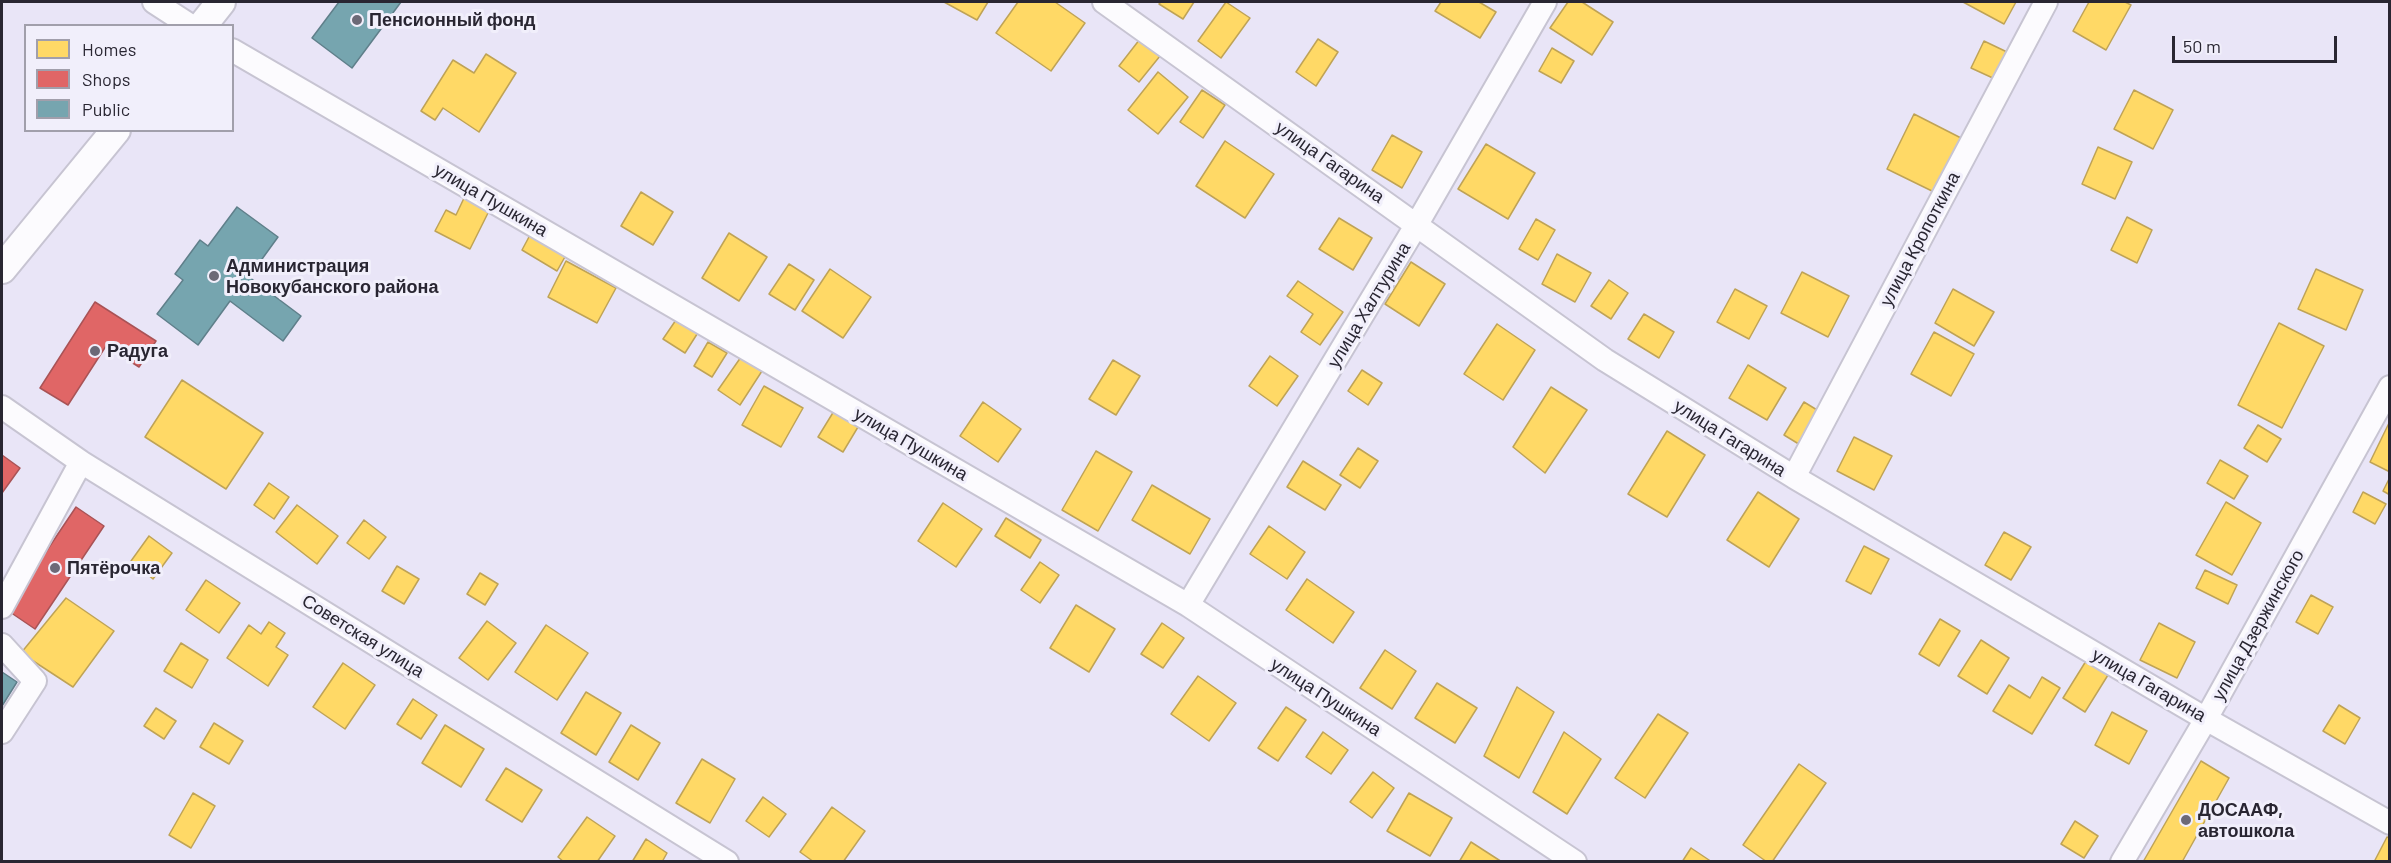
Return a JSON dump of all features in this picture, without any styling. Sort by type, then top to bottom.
[{"type":"main road","points":[[204,24],[220,2]]},
{"type":"main road","points":[[2,268],[114,132]]},
{"type":"street","points":[[154,2],[188,24]]},
{"type":"street","name":"улица Гагарина","points":[[1104,2],[1605,360],[1794,477],[2206,719],[2390,824]]},
{"type":"street","name":"улица Халтурина","points":[[1188,605],[1417,224],[1545,2]]},
{"type":"street","name":"улица Кропоткина","points":[[1794,477],[2046,2]]},
{"type":"street","name":"улица Пушкина","points":[[234,51],[1188,605],[1575,861]]},
{"type":"street","name":"улица Дзержинского","points":[[2122,861],[2206,719],[2390,387]]},
{"type":"street","name":"Советская улица","points":[[2,407],[81,462],[727,861]]},
{"type":"street","points":[[2,606],[81,462]]},
{"type":"street","points":[[2,645],[35,681],[2,732]]},
{"type":"building: Homes","points":[[944,2],[988,2],[977,20]]},
{"type":"building: Homes","points":[[1018,2],[1055,2],[1085,23],[1051,71],[996,33]]},
{"type":"building: Homes","points":[[1161,2],[1194,2],[1183,19],[1159,4]]},
{"type":"building: Homes","points":[[1226,2],[1250,18],[1221,58],[1198,41]]},
{"type":"building: Homes","points":[[1441,2],[1479,2],[1496,12],[1480,38],[1435,11]]},
{"type":"building: Homes","points":[[1568,2],[1582,2],[1613,22],[1592,55],[1550,28]]},
{"type":"building: Homes","points":[[1963,2],[2016,2],[2004,24]]},
{"type":"building: Homes","points":[[2089,2],[2125,2],[2131,5],[2106,50],[2073,31]]},
{"type":"building: Homes","points":[[1140,39],[1160,56],[1139,82],[1119,66]]},
{"type":"building: Homes","points":[[1318,39],[1338,52],[1316,86],[1296,72]]},
{"type":"building: Homes","points":[[1984,41],[2007,52],[1995,79],[1971,68]]},
{"type":"building: Homes","points":[[1552,48],[1574,61],[1561,83],[1539,71]]},
{"type":"building: Homes","points":[[486,54],[516,73],[479,132],[443,108],[435,120],[421,111],[453,60],[474,73]]},
{"type":"building: Homes","points":[[1158,72],[1188,97],[1158,134],[1128,110]]},
{"type":"building: Homes","points":[[1202,90],[1225,105],[1203,138],[1180,122]]},
{"type":"building: Homes","points":[[2134,90],[2173,110],[2153,149],[2114,129]]},
{"type":"building: Homes","points":[[1914,114],[1961,138],[1934,192],[1887,169]]},
{"type":"building: Homes","points":[[1392,135],[1422,152],[1402,188],[1372,170]]},
{"type":"building: Homes","points":[[1225,141],[1274,174],[1245,218],[1196,186]]},
{"type":"building: Homes","points":[[1486,144],[1535,173],[1508,219],[1458,189]]},
{"type":"building: Homes","points":[[2098,147],[2132,162],[2115,199],[2082,184]]},
{"type":"building: Homes","points":[[641,192],[673,212],[653,245],[621,226]]},
{"type":"building: Homes","points":[[465,196],[490,209],[470,249],[435,231],[446,210],[456,215]]},
{"type":"building: Homes","points":[[2127,217],[2152,230],[2137,263],[2111,250]]},
{"type":"building: Homes","points":[[1339,218],[1372,238],[1353,270],[1319,249]]},
{"type":"building: Homes","points":[[1536,219],[1555,230],[1538,260],[1519,249]]},
{"type":"building: Homes","points":[[729,233],[767,257],[739,301],[702,278]]},
{"type":"building: Homes","points":[[530,235],[566,255],[557,271],[522,250]]},
{"type":"building: Homes","points":[[1557,254],[1591,273],[1575,302],[1542,284]]},
{"type":"building: Homes","points":[[566,261],[616,288],[597,323],[548,297]]},
{"type":"building: Homes","points":[[1411,262],[1445,284],[1419,326],[1385,304]]},
{"type":"building: Homes","points":[[789,264],[814,280],[795,310],[769,294]]},
{"type":"building: Homes","points":[[830,269],[871,297],[843,338],[802,311]]},
{"type":"building: Homes","points":[[2316,269],[2363,290],[2346,330],[2298,309]]},
{"type":"building: Homes","points":[[1802,272],[1849,296],[1828,337],[1781,313]]},
{"type":"building: Homes","points":[[1609,280],[1628,293],[1611,319],[1591,306]]},
{"type":"building: Homes","points":[[1298,281],[1343,312],[1320,345],[1301,332],[1313,314],[1287,296]]},
{"type":"building: Homes","points":[[1735,289],[1767,306],[1749,339],[1717,322]]},
{"type":"building: Homes","points":[[1953,289],[1994,312],[1974,346],[1935,323]]},
{"type":"building: Homes","points":[[1644,314],[1674,332],[1659,358],[1628,339]]},
{"type":"building: Homes","points":[[678,317],[699,331],[685,353],[663,339]]},
{"type":"building: Homes","points":[[2279,323],[2324,346],[2282,428],[2238,405]]},
{"type":"building: Homes","points":[[1497,324],[1535,350],[1503,400],[1464,374]]},
{"type":"building: Homes","points":[[1934,332],[1974,354],[1951,396],[1911,374]]},
{"type":"building: Homes","points":[[708,342],[727,353],[712,377],[694,366]]},
{"type":"building: Homes","points":[[1270,356],[1298,376],[1277,406],[1249,386]]},
{"type":"building: Homes","points":[[741,357],[762,371],[740,405],[718,390]]},
{"type":"building: Homes","points":[[1113,360],[1140,376],[1116,415],[1089,399]]},
{"type":"building: Homes","points":[[1748,365],[1786,388],[1767,420],[1729,398]]},
{"type":"building: Homes","points":[[1362,370],[1382,383],[1368,405],[1348,391]]},
{"type":"building: Homes","points":[[182,380],[263,433],[226,489],[145,437]]},
{"type":"building: Homes","points":[[764,386],[803,408],[781,447],[742,425]]},
{"type":"building: Homes","points":[[1551,387],[1587,410],[1545,473],[1513,447]]},
{"type":"building: Homes","points":[[983,402],[1021,429],[998,462],[960,436]]},
{"type":"building: Homes","points":[[1804,402],[1822,413],[1802,446],[1784,435]]},
{"type":"building: Homes","points":[[834,411],[858,427],[843,452],[818,437]]},
{"type":"building: Homes","points":[[2390,421],[2390,472],[2370,462]]},
{"type":"building: Homes","points":[[2258,425],[2281,439],[2267,462],[2244,448]]},
{"type":"building: Homes","points":[[1667,431],[1705,455],[1667,517],[1628,494]]},
{"type":"building: Homes","points":[[1854,437],[1892,456],[1874,490],[1837,471]]},
{"type":"building: Homes","points":[[1358,448],[1378,461],[1360,488],[1340,475]]},
{"type":"building: Homes","points":[[1096,451],[1132,472],[1098,531],[1062,510]]},
{"type":"building: Homes","points":[[2220,460],[2248,476],[2234,499],[2207,483]]},
{"type":"building: Homes","points":[[1303,461],[1341,485],[1325,510],[1287,487]]},
{"type":"building: Homes","points":[[2390,477],[2390,495],[2383,491]]},
{"type":"building: Homes","points":[[269,483],[289,497],[274,519],[254,505]]},
{"type":"building: Homes","points":[[1152,485],[1210,519],[1190,554],[1132,520]]},
{"type":"building: Homes","points":[[1758,492],[1799,519],[1769,567],[1727,540]]},
{"type":"building: Homes","points":[[2363,492],[2386,504],[2375,524],[2353,512]]},
{"type":"building: Homes","points":[[2226,502],[2261,523],[2232,575],[2196,555]]},
{"type":"building: Homes","points":[[943,503],[982,529],[956,567],[918,541]]},
{"type":"building: Homes","points":[[297,505],[338,536],[317,564],[276,532]]},
{"type":"building: Homes","points":[[1006,518],[1041,540],[1030,558],[995,536]]},
{"type":"building: Homes","points":[[364,520],[386,537],[369,559],[347,543]]},
{"type":"building: Homes","points":[[1269,526],[1305,552],[1287,579],[1250,554]]},
{"type":"building: Homes","points":[[2004,532],[2031,547],[2011,580],[1985,565]]},
{"type":"building: Homes","points":[[149,536],[172,553],[153,579],[131,561]]},
{"type":"building: Homes","points":[[1864,546],[1889,559],[1871,594],[1846,581]]},
{"type":"building: Homes","points":[[1040,562],[1059,575],[1040,603],[1021,590]]},
{"type":"building: Homes","points":[[397,566],[419,579],[404,604],[382,591]]},
{"type":"building: Homes","points":[[2205,570],[2237,585],[2228,604],[2196,588]]},
{"type":"building: Homes","points":[[480,573],[498,584],[485,605],[467,594]]},
{"type":"building: Homes","points":[[1307,579],[1354,612],[1333,643],[1286,610]]},
{"type":"building: Homes","points":[[206,580],[240,603],[219,633],[186,610]]},
{"type":"building: Homes","points":[[2311,595],[2333,607],[2318,634],[2296,622]]},
{"type":"building: Homes","points":[[66,598],[114,631],[73,687],[21,653]]},
{"type":"building: Homes","points":[[1076,605],[1115,629],[1089,672],[1050,648]]},
{"type":"building: Homes","points":[[1940,619],[1960,631],[1939,666],[1919,654]]},
{"type":"building: Homes","points":[[487,621],[516,643],[488,680],[459,658]]},
{"type":"building: Homes","points":[[269,622],[285,633],[276,647],[288,655],[268,686],[227,658],[249,625],[261,634]]},
{"type":"building: Homes","points":[[1162,623],[1184,638],[1163,668],[1141,654]]},
{"type":"building: Homes","points":[[2159,623],[2195,642],[2177,678],[2140,660]]},
{"type":"building: Homes","points":[[546,625],[588,653],[557,700],[515,672]]},
{"type":"building: Homes","points":[[1981,640],[2009,658],[1987,694],[1958,676]]},
{"type":"building: Homes","points":[[181,643],[208,660],[192,688],[164,671]]},
{"type":"building: Homes","points":[[1385,650],[1416,671],[1392,709],[1360,688]]},
{"type":"building: Homes","points":[[2086,661],[2108,675],[2085,712],[2063,698]]},
{"type":"building: Homes","points":[[343,663],[375,685],[345,729],[313,707]]},
{"type":"building: Homes","points":[[1198,676],[1236,703],[1209,741],[1171,714]]},
{"type":"building: Homes","points":[[2042,677],[2060,688],[2032,734],[1993,711],[2009,685],[2030,698]]},
{"type":"building: Homes","points":[[1437,683],[1477,708],[1455,743],[1415,718]]},
{"type":"building: Homes","points":[[1517,687],[1554,712],[1519,778],[1484,756]]},
{"type":"building: Homes","points":[[586,692],[621,713],[596,755],[561,733]]},
{"type":"building: Homes","points":[[413,699],[437,715],[421,739],[397,724]]},
{"type":"building: Homes","points":[[2339,705],[2360,718],[2345,744],[2323,731]]},
{"type":"building: Homes","points":[[1286,707],[1306,720],[1278,761],[1258,748]]},
{"type":"building: Homes","points":[[156,708],[176,721],[164,739],[144,726]]},
{"type":"building: Homes","points":[[2112,712],[2147,731],[2129,764],[2095,745]]},
{"type":"building: Homes","points":[[1658,714],[1688,733],[1645,798],[1615,778]]},
{"type":"building: Homes","points":[[214,723],[243,741],[229,764],[200,747]]},
{"type":"building: Homes","points":[[445,725],[484,749],[461,787],[422,763]]},
{"type":"building: Homes","points":[[631,725],[660,743],[638,780],[609,762]]},
{"type":"building: Homes","points":[[1323,732],[1348,750],[1331,774],[1306,757]]},
{"type":"building: Homes","points":[[1564,732],[1601,759],[1567,814],[1533,792]]},
{"type":"building: Homes","points":[[702,759],[735,779],[710,823],[676,803]]},
{"type":"building: Homes","name":"ДОСААФ, автошкола","points":[[2201,761],[2229,778],[2182,862],[2143,862]]},
{"type":"building: Homes","points":[[1799,764],[1826,783],[1772,862],[1767,862],[1743,845]]},
{"type":"building: Homes","points":[[506,768],[542,790],[522,822],[486,800]]},
{"type":"building: Homes","points":[[1373,772],[1394,788],[1372,818],[1350,802]]},
{"type":"building: Homes","points":[[193,793],[215,806],[191,848],[169,835]]},
{"type":"building: Homes","points":[[1409,793],[1452,818],[1430,856],[1387,831]]},
{"type":"building: Homes","points":[[763,797],[786,814],[769,837],[746,821]]},
{"type":"building: Homes","points":[[832,807],[865,831],[843,862],[814,862],[800,852]]},
{"type":"building: Homes","points":[[587,817],[615,836],[597,862],[564,862],[558,857]]},
{"type":"building: Homes","points":[[2075,821],[2098,836],[2084,858],[2061,844]]},
{"type":"building: Homes","points":[[2387,837],[2390,838],[2390,862],[2374,862]]},
{"type":"building: Homes","points":[[646,839],[667,853],[662,862],[632,862]]},
{"type":"building: Homes","points":[[1471,842],[1502,862],[1459,862]]},
{"type":"building: Homes","points":[[1691,848],[1712,862],[1682,862]]},
{"type":"building: Shops","points":[[95,302],[156,341],[139,367],[106,346],[68,405],[40,388]]},
{"type":"building: Shops","points":[[2,455],[20,468],[2,493]]},
{"type":"building: Shops","points":[[76,507],[104,526],[35,629],[7,610]]},
{"type":"building: Public","name":"Пенсионный фонд","points":[[339,2],[401,2],[352,68],[312,38]]},
{"type":"building: Public","name":"Администрация Новокубанского района","points":[[237,207],[278,237],[249,277],[301,316],[283,341],[230,301],[198,345],[157,314],[183,280],[175,274],[200,240],[208,246]]},
{"type":"building: Public","points":[[2,672],[17,682],[2,706]]},
{"type":"place","name":"Пенсионный фонд","points":[[357,20]]},
{"type":"place","name":"Администрация Новокубанского района","points":[[214,276]]},
{"type":"place","name":"Радуга","points":[[95,351]]},
{"type":"place","name":"Пятёрочка","points":[[55,568]]},
{"type":"place","name":"ДОСААФ, автошкола","points":[[2186,820]]}]
